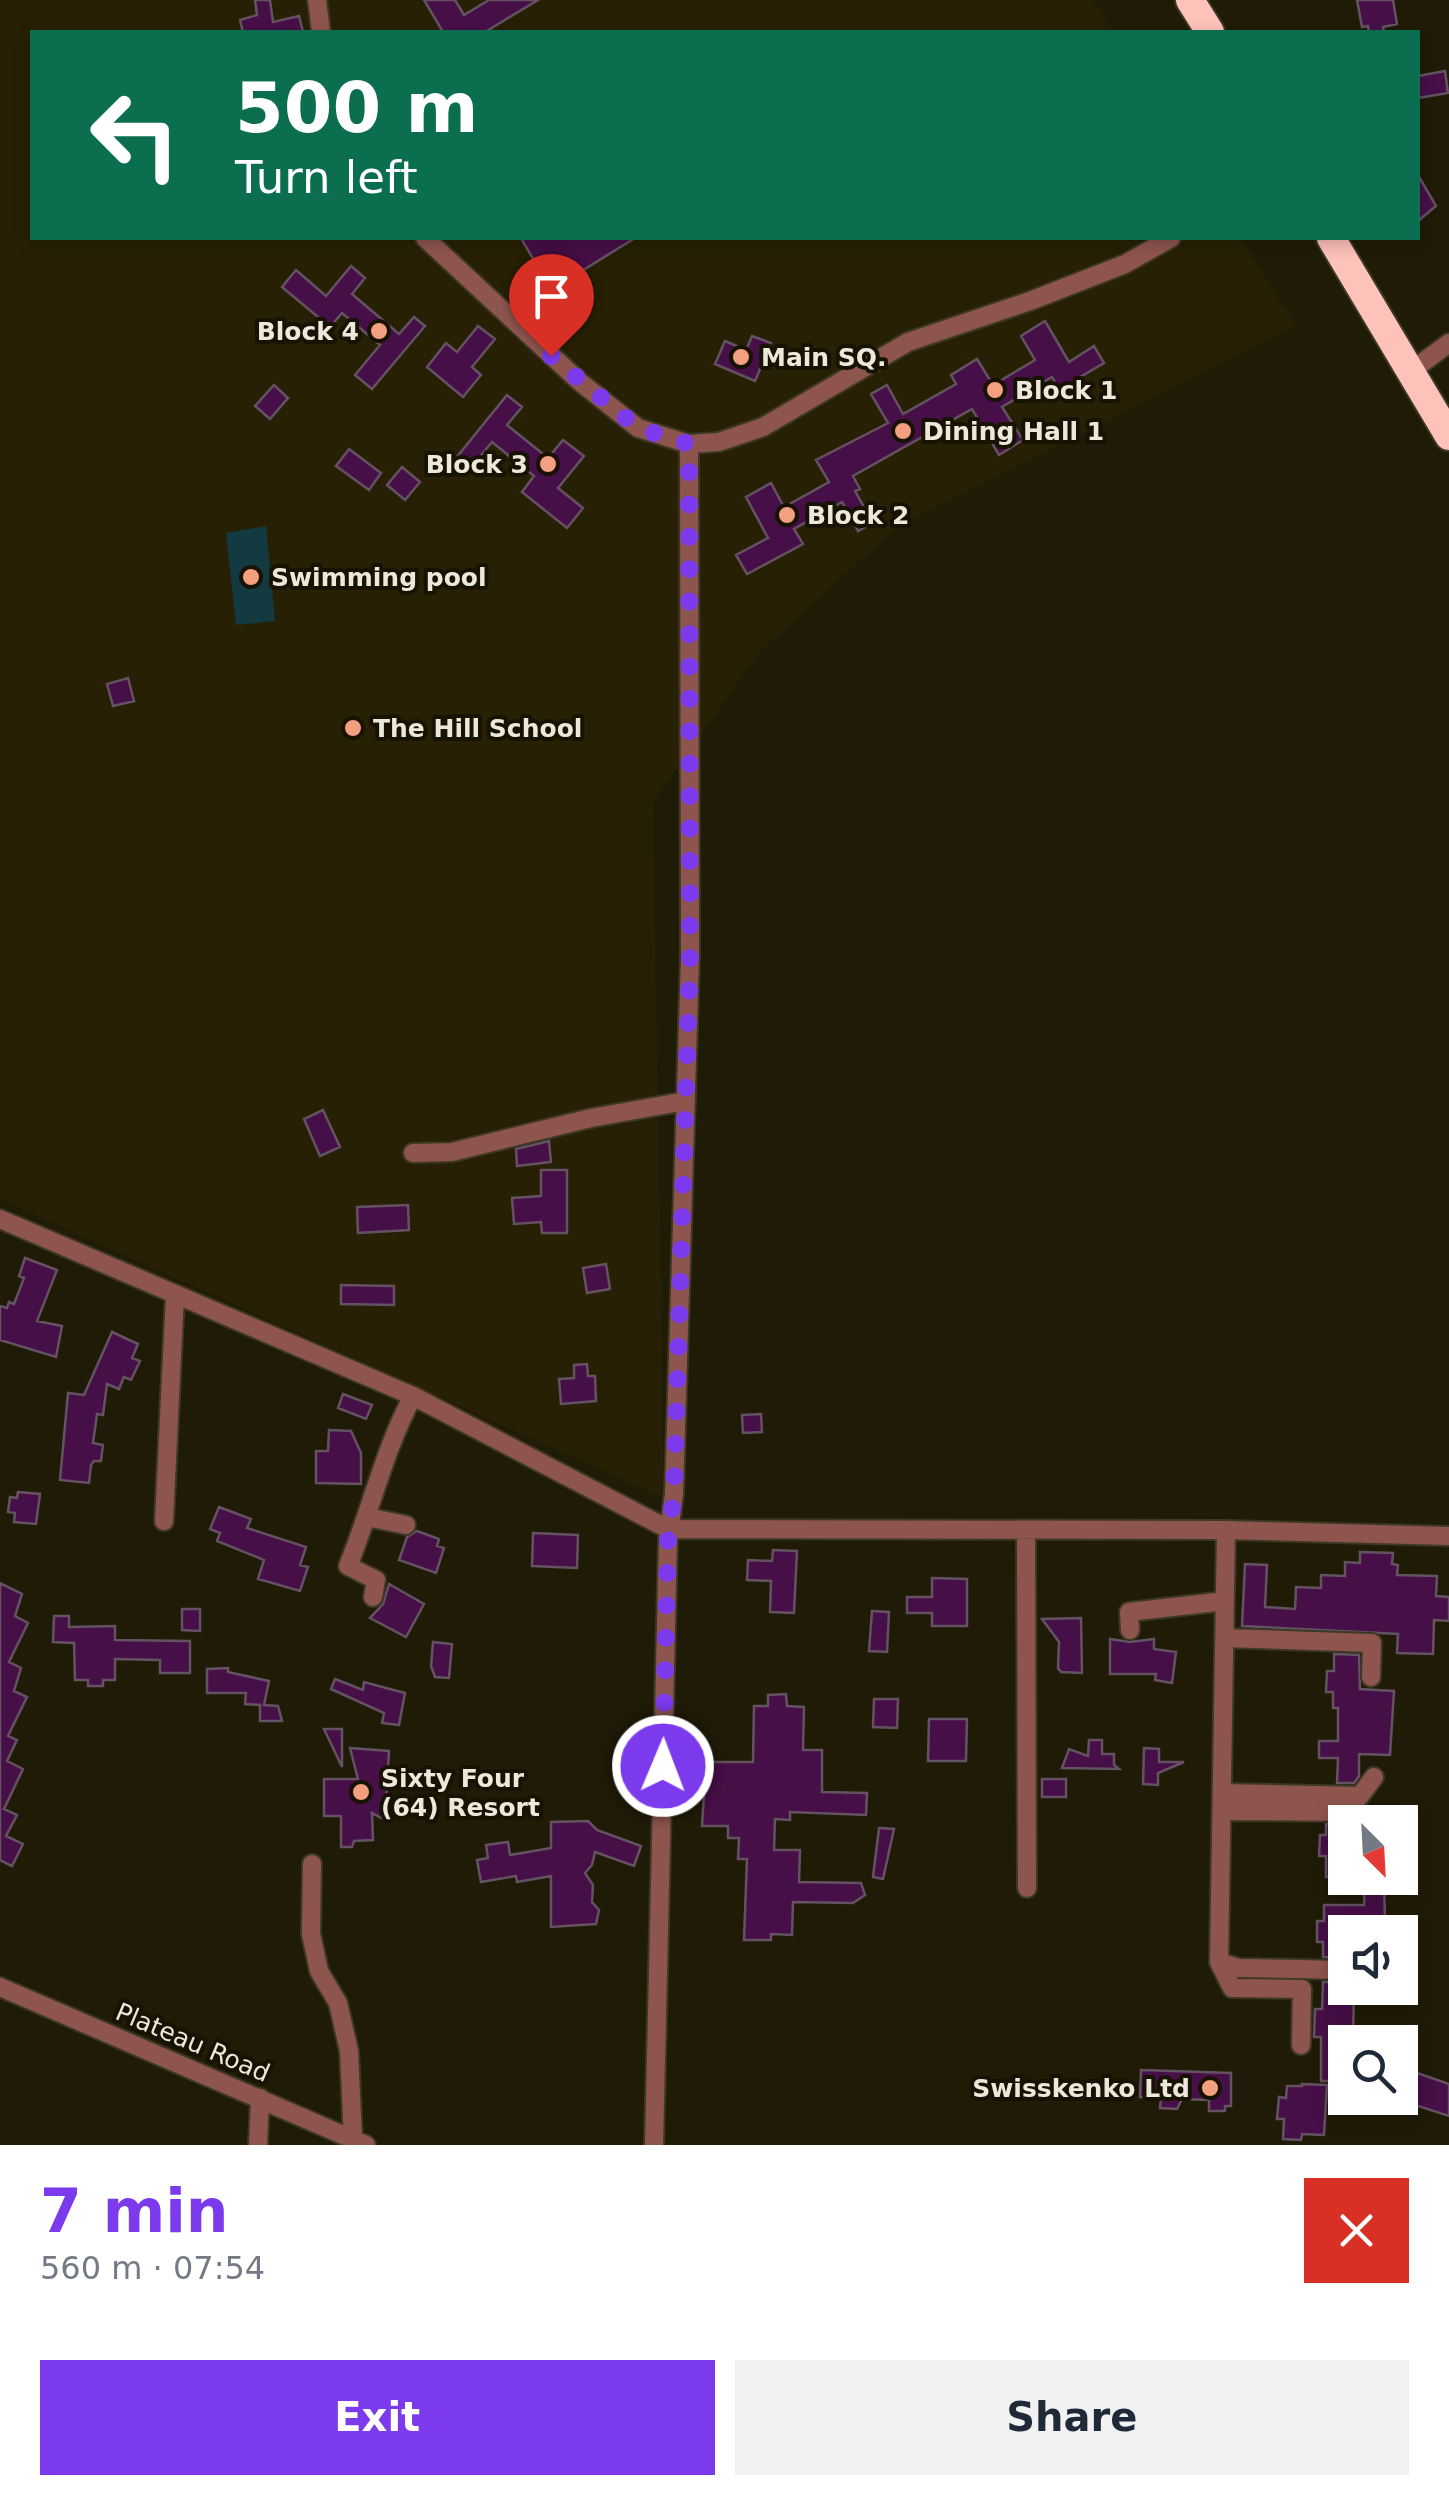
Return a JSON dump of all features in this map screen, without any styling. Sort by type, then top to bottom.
[{"type":"highway","points":[[1190,0],[1209,30]]},
{"type":"highway","points":[[1332,240],[1449,436]]},
{"type":"street","points":[[316,0],[321,30]]},
{"type":"street","points":[[428,240],[580,382],[638,428],[689,444],[719,442],[763,427],[908,342],[1125,264],[1167,240]]},
{"type":"street","points":[[1410,372],[1449,343]]},
{"type":"street","points":[[654,2145],[668,1529],[674,1494],[690,957],[689,444]]},
{"type":"street","points":[[413,1153],[452,1152],[591,1118],[686,1101]]},
{"type":"street","points":[[0,1218],[413,1396],[668,1529],[1226,1530],[1449,1536]]},
{"type":"street","points":[[164,1521],[175,1294]]},
{"type":"street","points":[[373,1598],[376,1580],[348,1566],[389,1447],[413,1396]]},
{"type":"street","points":[[367,1518],[406,1526]]},
{"type":"street","points":[[1026,1530],[1027,1888]]},
{"type":"street","points":[[1226,1530],[1219,1962],[1232,1988],[1302,1989],[1301,2045]]},
{"type":"street","points":[[1130,1630],[1129,1612],[1225,1601]]},
{"type":"street","points":[[1225,1638],[1372,1643],[1371,1677]]},
{"type":"street","points":[[1222,1802],[1360,1796],[1374,1777]]},
{"type":"street","points":[[1222,1802],[1328,1810]]},
{"type":"street","points":[[312,1864],[310,1934],[319,1972],[338,2003],[350,2051],[359,2142]]},
{"type":"street","points":[[1219,1962],[1239,1968],[1328,1970]]},
{"type":"street","name":"Plateau Road","points":[[0,1987],[359,2142]]},
{"type":"street","points":[[258,2145],[260,2098]]},
{"type":"shaded area","name":"The Hill School","points":[[0,0],[1094,0],[1113,30],[30,30],[30,240],[1242,240],[1296,326],[898,526],[759,653],[653,802],[664,1498],[0,1199]]},
{"type":"water","name":"Swimming pool","points":[[266,526],[275,621],[236,625],[226,533]]},
{"type":"building","points":[[255,0],[270,0],[273,22],[299,16],[302,30],[242,30],[240,20],[257,15]]},
{"type":"building","points":[[424,0],[455,0],[464,15],[489,0],[538,0],[488,30],[442,30]]},
{"type":"building","points":[[1357,0],[1393,0],[1397,24],[1384,30],[1362,27]]},
{"type":"building","points":[[1445,71],[1448,93],[1420,98],[1420,76]]},
{"type":"building","points":[[1420,178],[1436,206],[1420,219]]},
{"type":"building","points":[[522,240],[632,240],[551,290]]},
{"type":"building","name":"Block 4","points":[[351,266],[365,278],[352,294],[399,334],[414,317],[425,326],[372,389],[355,375],[380,345],[342,313],[330,327],[282,287],[296,270],[326,296]]},
{"type":"building","points":[[1045,321],[1069,362],[1094,346],[1104,363],[1077,379],[1078,385],[1062,395],[1052,377],[1002,407],[1023,440],[999,455],[972,409],[853,476],[860,489],[855,491],[873,523],[858,531],[842,502],[794,529],[803,544],[747,574],[736,555],[768,538],[746,497],[771,483],[784,507],[829,482],[816,460],[888,423],[871,394],[887,385],[903,414],[956,384],[951,375],[977,359],[993,385],[1035,360],[1021,336]]},
{"type":"building","points":[[478,326],[495,339],[472,367],[481,375],[463,397],[427,367],[446,343],[457,352]]},
{"type":"building","name":"Main SQ.","points":[[752,336],[771,343],[755,381],[715,364],[725,341],[746,350]]},
{"type":"building","points":[[274,385],[288,398],[270,419],[255,406]]},
{"type":"building","name":"Block 3","points":[[507,395],[522,407],[507,425],[548,458],[563,440],[584,456],[558,488],[583,508],[567,528],[522,492],[534,476],[492,442],[470,469],[456,458]]},
{"type":"building","points":[[349,449],[381,473],[369,490],[336,466]]},
{"type":"building","points":[[402,467],[420,482],[405,500],[387,485]]},
{"type":"building","points":[[128,678],[134,701],[113,706],[107,684]]},
{"type":"building","points":[[323,1110],[340,1147],[320,1156],[304,1119]]},
{"type":"building","points":[[549,1141],[551,1162],[517,1166],[516,1149]]},
{"type":"building","points":[[541,1170],[567,1170],[567,1233],[542,1233],[541,1222],[514,1224],[512,1198],[541,1196]]},
{"type":"building","points":[[408,1205],[409,1230],[358,1233],[357,1207]]},
{"type":"building","points":[[25,1258],[57,1270],[37,1321],[62,1326],[56,1357],[0,1340],[0,1306],[14,1304],[24,1278],[19,1276]]},
{"type":"building","points":[[606,1264],[610,1289],[587,1293],[583,1268]]},
{"type":"building","points":[[341,1285],[394,1286],[394,1305],[341,1304]]},
{"type":"building","points":[[112,1332],[138,1344],[132,1358],[140,1361],[131,1380],[124,1377],[119,1389],[107,1384],[103,1415],[97,1414],[93,1443],[103,1445],[101,1461],[91,1465],[89,1483],[60,1480],[68,1393],[84,1395]]},
{"type":"building","points":[[587,1364],[588,1376],[595,1376],[596,1401],[561,1404],[559,1379],[574,1378],[574,1365]]},
{"type":"building","points":[[343,1394],[372,1405],[366,1419],[338,1408]]},
{"type":"building","points":[[761,1414],[762,1432],[743,1433],[742,1415]]},
{"type":"building","points":[[329,1430],[351,1431],[361,1453],[361,1484],[316,1483],[316,1451],[328,1451]]},
{"type":"building","points":[[18,1492],[40,1494],[36,1524],[14,1522],[15,1513],[8,1512],[10,1497],[17,1498]]},
{"type":"building","points":[[219,1507],[251,1519],[247,1528],[306,1547],[300,1565],[308,1567],[300,1591],[258,1579],[264,1560],[217,1541],[220,1533],[210,1529]]},
{"type":"building","points":[[417,1531],[439,1539],[437,1546],[444,1548],[436,1573],[399,1560],[407,1537]]},
{"type":"building","points":[[533,1533],[578,1535],[577,1568],[532,1566]]},
{"type":"building","points":[[773,1550],[797,1551],[794,1613],[770,1612],[771,1581],[747,1580],[748,1560],[772,1561]]},
{"type":"building","points":[[1360,1552],[1393,1553],[1397,1575],[1437,1576],[1436,1596],[1449,1597],[1449,1621],[1434,1620],[1433,1654],[1397,1653],[1398,1634],[1242,1626],[1245,1564],[1267,1565],[1265,1607],[1295,1609],[1296,1587],[1321,1588],[1321,1575],[1345,1576],[1345,1562],[1360,1563]]},
{"type":"building","points":[[932,1578],[967,1579],[967,1626],[932,1626],[932,1613],[907,1613],[907,1597],[932,1597]]},
{"type":"building","points":[[0,1583],[22,1594],[15,1616],[28,1623],[9,1662],[21,1668],[14,1691],[27,1697],[8,1736],[17,1740],[7,1761],[23,1769],[4,1809],[17,1815],[6,1836],[23,1844],[12,1866],[0,1860]]},
{"type":"building","points":[[389,1584],[424,1604],[406,1637],[370,1618],[383,1604]]},
{"type":"building","points":[[182,1609],[200,1609],[200,1631],[182,1630]]},
{"type":"building","points":[[872,1611],[889,1612],[887,1652],[869,1651]]},
{"type":"building","points":[[54,1616],[69,1616],[69,1627],[115,1626],[115,1640],[190,1641],[190,1673],[160,1673],[160,1660],[115,1659],[115,1680],[103,1680],[103,1686],[88,1686],[88,1680],[75,1680],[74,1643],[53,1642]]},
{"type":"building","points":[[1081,1618],[1082,1673],[1061,1672],[1059,1642],[1042,1619]]},
{"type":"building","points":[[1110,1639],[1154,1639],[1154,1649],[1176,1652],[1172,1683],[1155,1680],[1156,1674],[1110,1674]]},
{"type":"building","points":[[433,1642],[452,1644],[449,1678],[435,1677],[431,1666]]},
{"type":"building","points":[[1334,1654],[1359,1655],[1360,1689],[1394,1691],[1390,1755],[1359,1754],[1359,1776],[1354,1783],[1337,1783],[1338,1758],[1319,1758],[1319,1741],[1338,1741],[1338,1708],[1333,1708],[1333,1692],[1326,1692],[1327,1671],[1334,1671]]},
{"type":"building","points":[[228,1668],[228,1672],[269,1681],[264,1705],[278,1706],[282,1721],[260,1721],[260,1705],[245,1704],[246,1693],[207,1693],[207,1669]]},
{"type":"building","points":[[335,1679],[363,1690],[364,1682],[405,1693],[399,1725],[382,1723],[384,1713],[331,1689]]},
{"type":"building","points":[[786,1694],[787,1706],[804,1707],[803,1750],[822,1750],[822,1792],[867,1793],[866,1815],[790,1812],[790,1820],[775,1819],[774,1850],[800,1850],[799,1882],[861,1883],[865,1895],[853,1903],[793,1902],[792,1935],[771,1934],[771,1940],[744,1940],[747,1859],[738,1859],[739,1838],[728,1838],[728,1826],[702,1826],[706,1762],[753,1762],[754,1706],[768,1706],[768,1695]]},
{"type":"building","points":[[874,1699],[898,1699],[897,1728],[873,1727]]},
{"type":"building","points":[[929,1719],[967,1719],[966,1761],[928,1761]]},
{"type":"building","points":[[324,1729],[342,1729],[342,1767]]},
{"type":"building","points":[[1089,1740],[1102,1740],[1102,1754],[1114,1754],[1114,1765],[1119,1769],[1062,1768],[1069,1749],[1088,1756]]},
{"type":"building","points":[[350,1748],[389,1751],[385,1820],[372,1813],[373,1840],[354,1841],[352,1847],[341,1847],[341,1816],[324,1816],[324,1779],[358,1779]]},
{"type":"building","points":[[1144,1748],[1159,1749],[1159,1762],[1184,1762],[1158,1773],[1158,1785],[1143,1784]]},
{"type":"building","points":[[1042,1779],[1066,1779],[1066,1797],[1042,1797]]},
{"type":"building","points":[[588,1821],[597,1830],[641,1846],[634,1866],[595,1852],[585,1873],[593,1885],[592,1902],[599,1910],[596,1924],[551,1927],[551,1876],[517,1882],[516,1876],[481,1882],[477,1860],[488,1858],[486,1845],[508,1842],[510,1855],[551,1848],[551,1822]]},
{"type":"building","points":[[1328,1824],[1328,1877],[1326,1856],[1319,1856],[1320,1835],[1326,1835]]},
{"type":"building","points":[[879,1828],[894,1829],[883,1879],[873,1877]]},
{"type":"building","points":[[1364,1895],[1384,1895],[1385,1915],[1328,1915],[1328,1957],[1323,1957],[1323,1942],[1317,1942],[1317,1921],[1324,1921],[1324,1905],[1364,1905]]},
{"type":"building","points":[[1323,1982],[1328,1982],[1328,2005],[1354,2005],[1353,2025],[1328,2025],[1328,2081],[1321,2081],[1321,2037],[1314,2037],[1315,2009],[1322,2009]]},
{"type":"building","points":[[1141,2070],[1231,2073],[1231,2106],[1225,2106],[1225,2111],[1209,2111],[1209,2100],[1182,2099],[1177,2109],[1160,2108],[1161,2097],[1140,2097]]},
{"type":"building","points":[[1418,2073],[1449,2084],[1449,2116],[1418,2106]]},
{"type":"building","points":[[1327,2085],[1324,2135],[1302,2134],[1301,2140],[1283,2139],[1284,2119],[1277,2119],[1279,2097],[1286,2098],[1287,2086]]},
{"type":"place","name":"Block 4","points":[[379,331]]},
{"type":"place","name":"Main SQ.","points":[[741,357]]},
{"type":"place","name":"Block 1","points":[[995,390]]},
{"type":"place","name":"Dining Hall 1","points":[[903,431]]},
{"type":"place","name":"Block 3","points":[[548,464]]},
{"type":"place","name":"Block 2","points":[[787,515]]},
{"type":"place","name":"Swimming pool","points":[[251,577]]},
{"type":"place","name":"The Hill School","points":[[353,728]]},
{"type":"place","name":"Sixty Four (64) Resort","points":[[361,1792]]},
{"type":"place","name":"Swisskenko Ltd","points":[[1210,2088]]},
{"type":"route","points":[[551,356],[638,428],[689,444],[690,957],[663,1766]]}]
